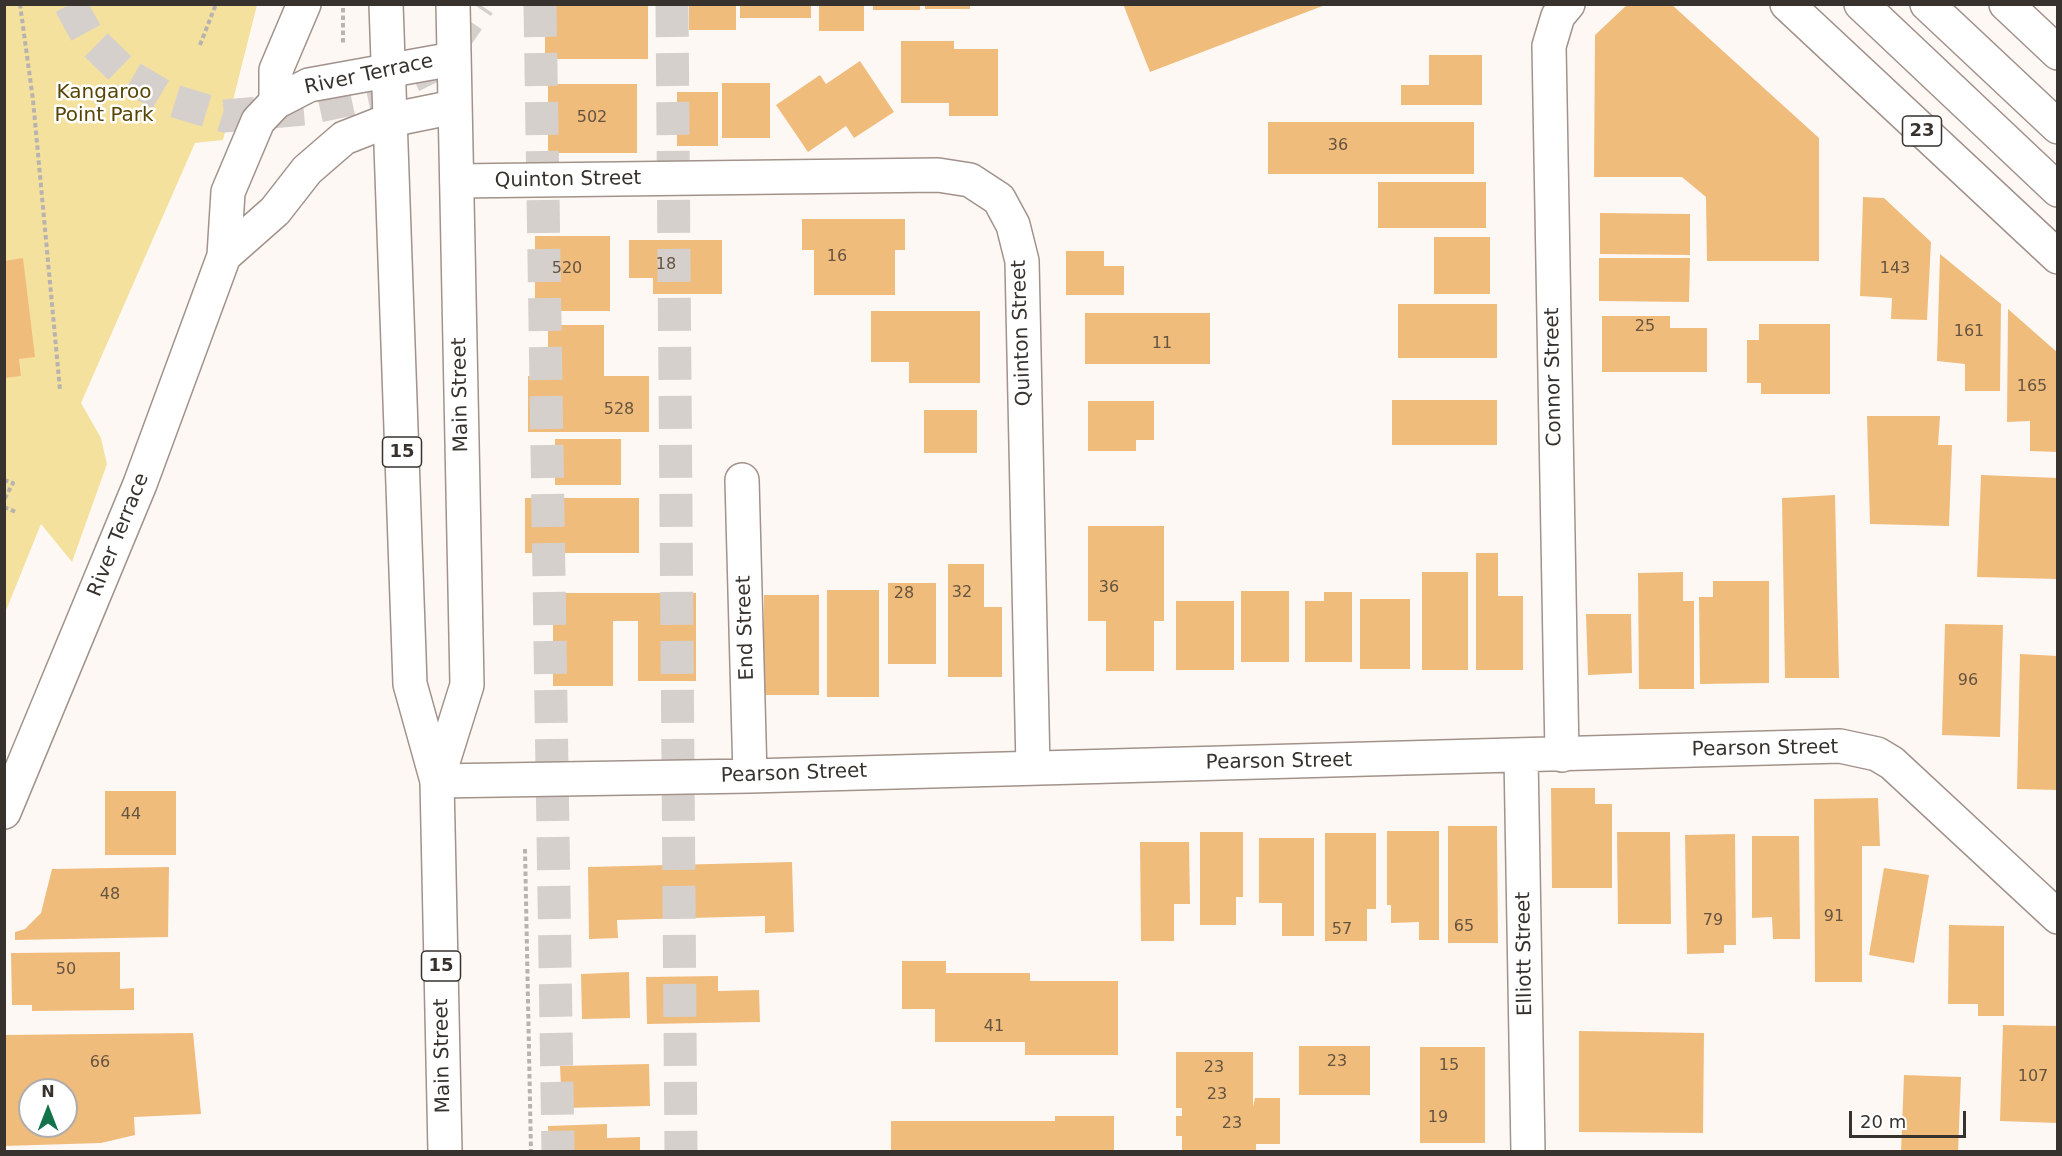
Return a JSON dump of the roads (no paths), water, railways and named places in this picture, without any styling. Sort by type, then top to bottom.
[{"type":"main road","points":[[276,102],[276,70],[304,4]]},
{"type":"main road","name":"Main Street","points":[[386,4],[410,684],[437,781],[445,1152]]},
{"type":"main road","name":"Main Street","points":[[437,781],[468,685],[453,4]]},
{"type":"main road","name":"Connor Street","points":[[1562,755],[1549,46],[1558,16],[1568,4]]},
{"type":"main road","name":"23","points":[[1787,4],[2058,257]]},
{"type":"main road","points":[[1861,4],[2058,190]]},
{"type":"main road","points":[[1927,4],[2058,127]]},
{"type":"main road","points":[[2006,4],[2058,53]]},
{"type":"main road","name":"River Terrace","points":[[4,812],[140,484],[224,256],[228,192],[252,133],[267,109],[309,85],[453,59]]},
{"type":"main road","name":"River Terrace","points":[[224,256],[275,211],[291,187],[327,151],[344,138],[390,120],[454,107]]},
{"type":"main road","name":"Quinton Street","points":[[456,181],[938,175],[970,180],[999,199],[1013,225],[1022,261],[1033,768]]},
{"type":"main road","name":"End Street","points":[[742,480],[750,776]]},
{"type":"main road","name":"Pearson Street","points":[[437,781],[750,776],[1840,746],[1877,754],[1892,763],[2058,917]]},
{"type":"main road","name":"Elliott Street","points":[[1521,756],[1528,1152]]},
{"type":"tunnel","points":[[70,4],[88,37],[126,74],[168,99],[224,116],[305,109],[375,94],[439,63],[479,4]]},
{"type":"tunnel","points":[[540,4],[558,1152]]},
{"type":"tunnel","points":[[672,4],[681,1152]]},
{"type":"park label","name":"Kangaroo Point Park","points":[[104,104]]}]
